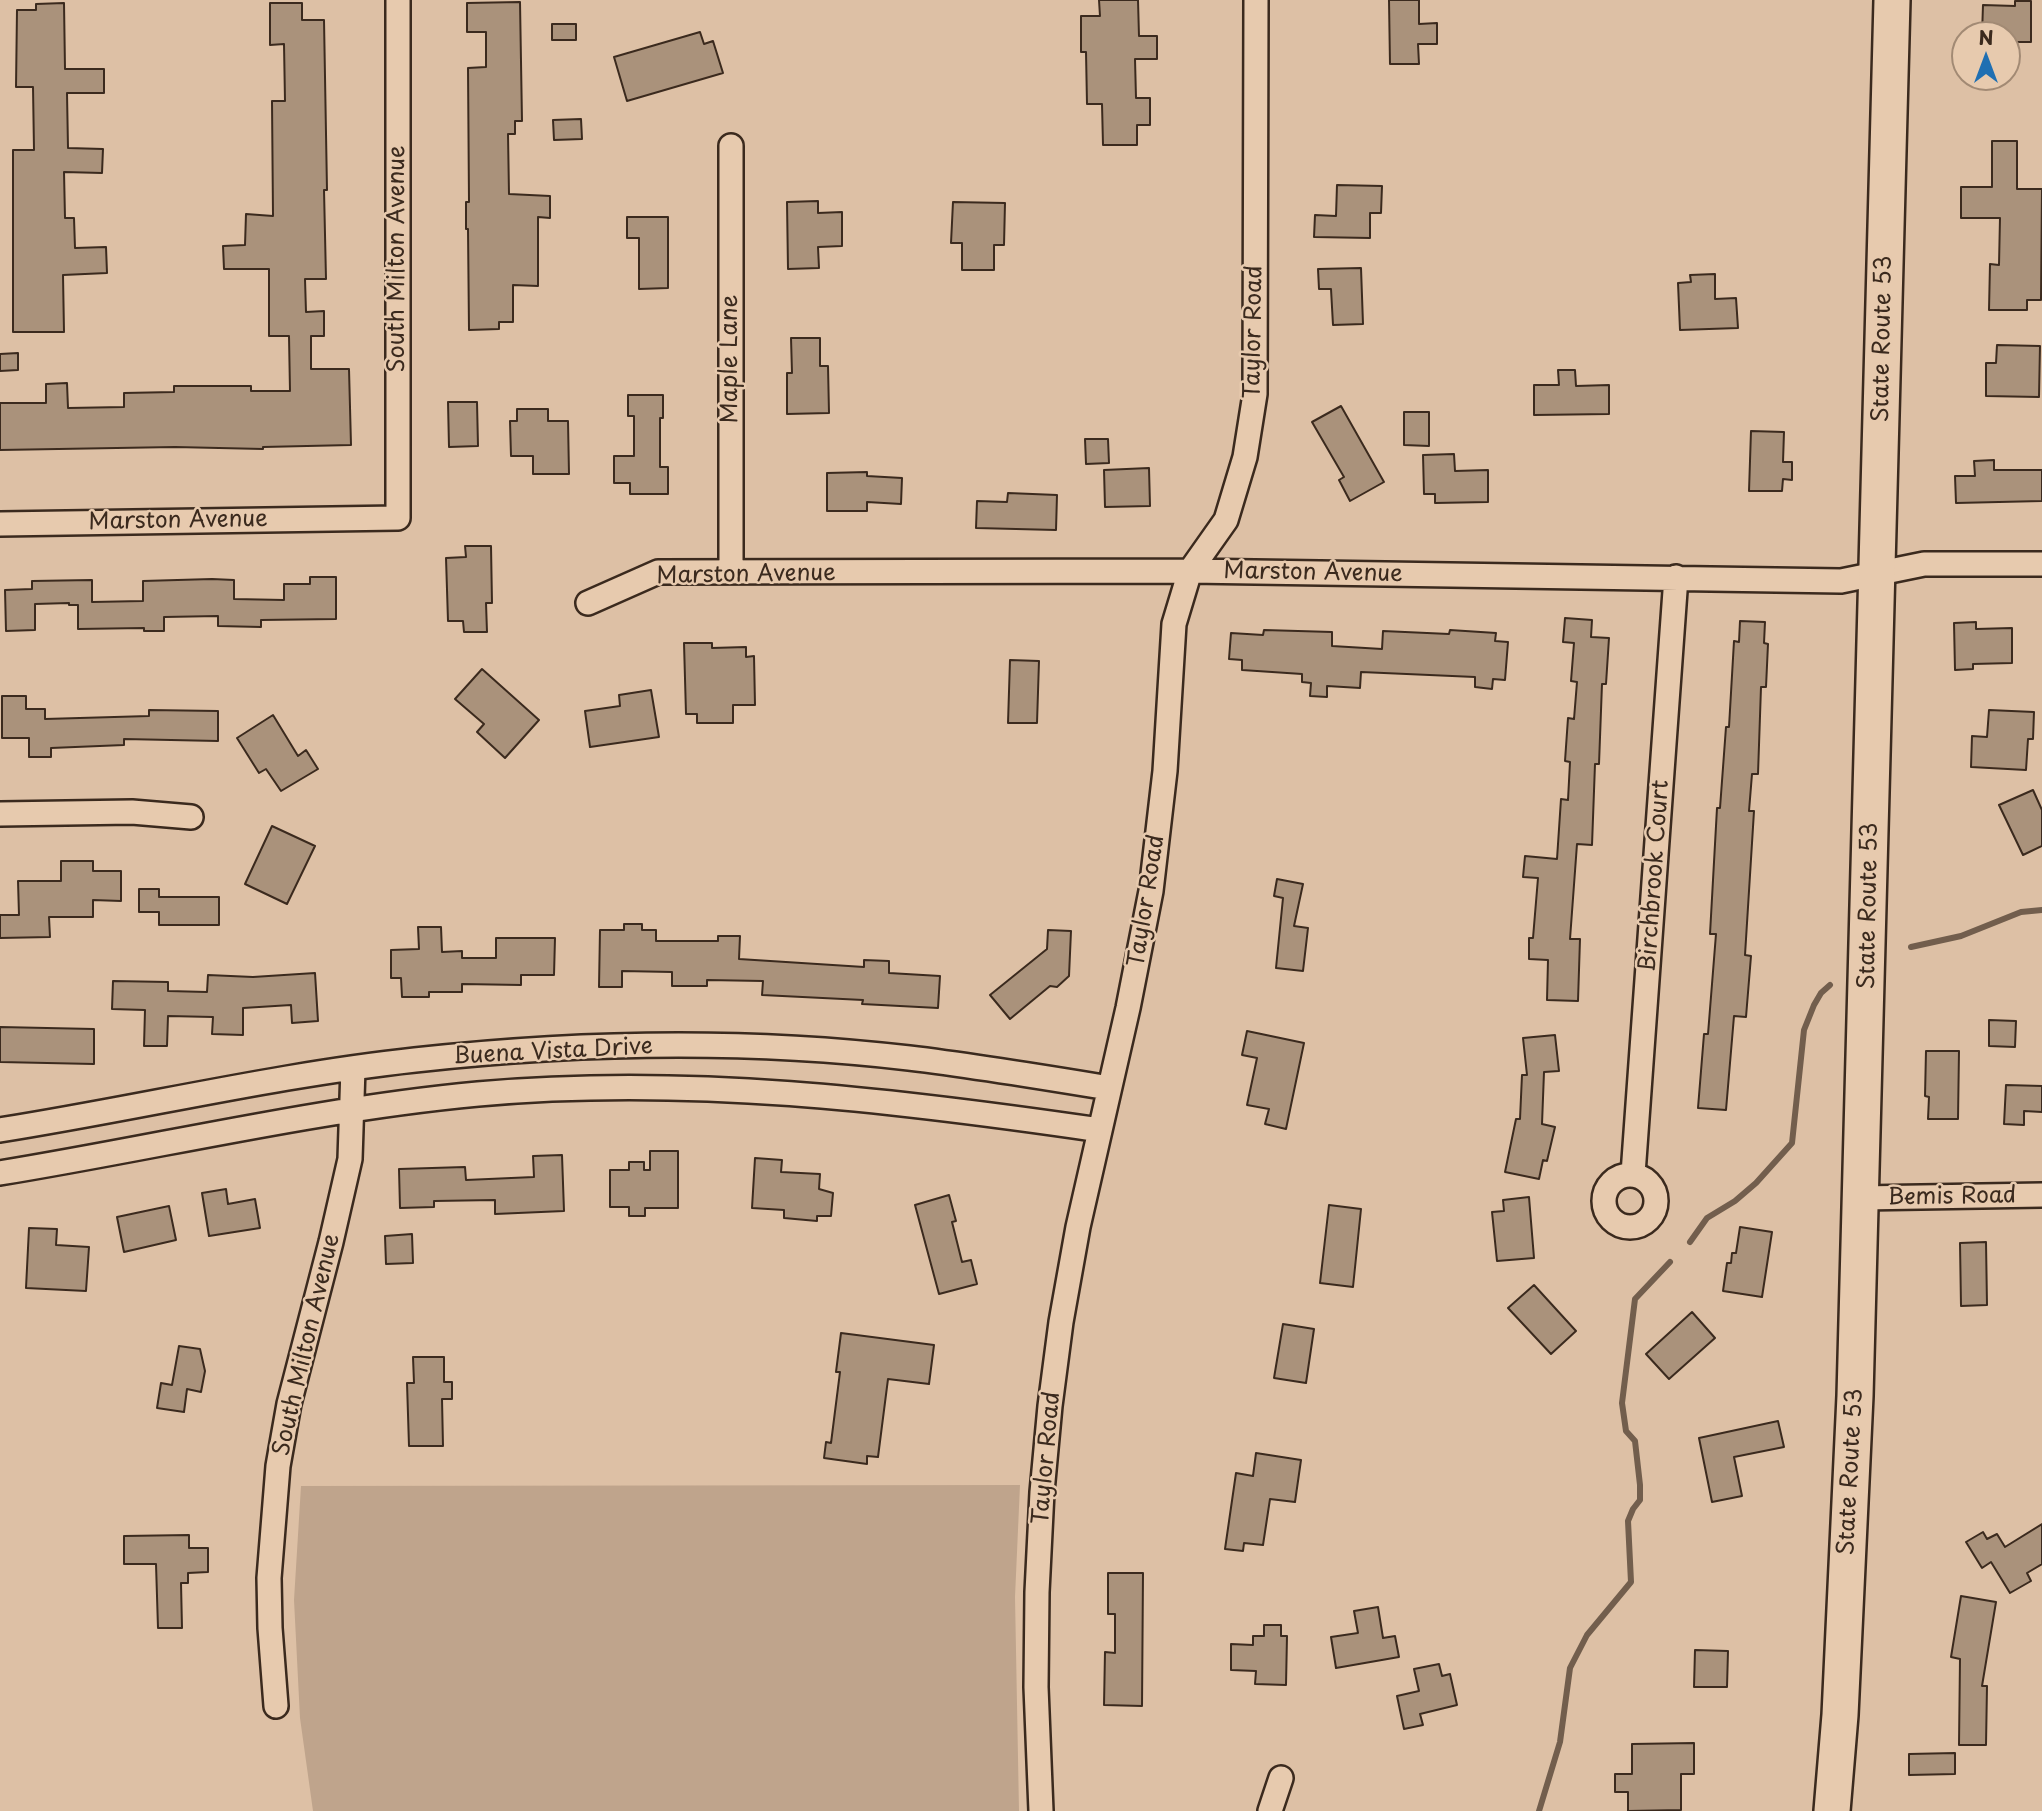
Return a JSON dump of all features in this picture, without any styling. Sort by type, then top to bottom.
[{"type":"main road","name":"State Route 53","points":[[1832,1811],[1840,1715],[1855,1396],[1892,0]]},
{"type":"street","name":"South Milton Avenue","points":[[398,0],[398,518]]},
{"type":"street","name":"Taylor Road","points":[[1041,1811],[1036,1686],[1037,1592],[1042,1492],[1061,1322],[1078,1227],[1131,996],[1151,891],[1165,771],[1174,624],[1190,571],[1226,520],[1245,457],[1255,394],[1256,0]]},
{"type":"street","name":"Maple Lane","points":[[731,146],[731,572]]},
{"type":"street","name":"Marston Avenue","points":[[0,524],[398,518]]},
{"type":"street","name":"Marston Avenue","points":[[588,603],[658,572],[1190,571],[1841,581],[1924,564],[2042,564]]},
{"type":"street","name":"Birchbrook Court","points":[[1633,1174],[1676,577]]},
{"type":"street","points":[[0,814],[132,812],[191,817]]},
{"type":"street","name":"Buena Vista Drive","points":[[0,1129],[209,1090],[353,1068],[484,1053],[554,1049],[743,1047],[907,1058],[1109,1088]]},
{"type":"street","name":"South Milton Avenue","points":[[276,1706],[270,1578],[278,1466],[289,1404],[350,1159],[353,1068]]},
{"type":"street","name":"Buena Vista Drive","points":[[0,1173],[353,1110],[480,1094],[579,1088],[733,1089],[814,1094],[971,1111],[1100,1130]]},
{"type":"street","name":"Bemis Road","points":[[1861,1198],[2042,1195]]},
{"type":"street","points":[[1270,1811],[1281,1778]]},
{"type":"shaded area","points":[[1020,1485],[1015,1597],[1019,1811],[313,1811],[300,1718],[294,1600],[301,1486]]},
{"type":"building","points":[[1099,0],[1138,0],[1139,36],[1157,36],[1157,59],[1135,59],[1136,98],[1150,98],[1150,125],[1137,125],[1137,145],[1103,145],[1102,104],[1087,104],[1086,52],[1081,52],[1081,16],[1100,16]]},
{"type":"building","points":[[1389,0],[1419,0],[1419,24],[1437,23],[1437,44],[1418,44],[1419,64],[1390,64]]},
{"type":"building","points":[[2015,1],[2031,1],[2031,42],[2021,42],[2021,21],[1982,21],[1983,5],[2015,6]]},
{"type":"building","points":[[520,2],[522,121],[515,121],[515,134],[508,134],[509,194],[550,196],[550,218],[538,217],[538,286],[513,285],[513,322],[499,322],[499,329],[469,330],[466,229],[466,202],[469,202],[468,68],[486,67],[486,32],[467,32],[467,3]]},
{"type":"building","points":[[64,3],[65,69],[104,69],[104,93],[67,93],[68,148],[103,149],[102,173],[64,172],[65,218],[74,218],[75,248],[106,247],[107,273],[63,275],[64,332],[13,332],[13,150],[34,150],[33,87],[16,87],[17,10],[36,10],[36,4]]},
{"type":"building","points":[[270,3],[302,3],[302,20],[324,20],[326,279],[305,279],[306,312],[324,311],[324,336],[311,336],[311,369],[349,369],[351,445],[263,449],[175,447],[0,450],[0,403],[46,403],[46,384],[67,383],[68,408],[124,407],[124,393],[174,392],[174,386],[251,386],[251,391],[290,391],[289,336],[269,336],[269,269],[224,269],[223,246],[245,245],[246,214],[273,216],[272,101],[285,101],[284,44],[270,45]]},
{"type":"building","points":[[552,24],[576,24],[576,40],[552,40]]},
{"type":"building","points":[[700,32],[704,44],[713,41],[723,73],[627,101],[614,57]]},
{"type":"building","points":[[581,119],[582,139],[554,140],[553,120]]},
{"type":"building","points":[[1992,141],[2017,141],[2017,189],[2042,189],[2041,300],[2027,300],[2027,310],[1989,310],[1990,264],[1999,265],[2000,218],[1961,218],[1961,187],[1992,187]]},
{"type":"building","points":[[1337,185],[1382,186],[1381,213],[1370,213],[1370,238],[1314,237],[1315,215],[1336,216]]},
{"type":"building","points":[[818,201],[818,213],[842,212],[842,246],[818,247],[819,268],[788,269],[787,202]]},
{"type":"building","points":[[953,202],[1005,203],[1004,245],[994,245],[994,270],[962,270],[962,243],[951,243]]},
{"type":"building","points":[[627,217],[668,217],[668,288],[639,289],[639,238],[627,238]]},
{"type":"building","points":[[1361,268],[1363,324],[1333,325],[1331,289],[1319,289],[1318,269]]},
{"type":"building","points":[[1715,274],[1715,299],[1736,298],[1738,328],[1680,330],[1678,283],[1691,282],[1690,275]]},
{"type":"building","points":[[791,338],[820,338],[820,366],[828,366],[829,413],[787,414],[787,373],[792,373]]},
{"type":"building","points":[[1997,345],[2040,346],[2039,397],[1986,396],[1986,363],[1996,363]]},
{"type":"building","points":[[18,353],[18,370],[0,371],[0,354]]},
{"type":"building","points":[[1558,370],[1575,370],[1576,386],[1609,385],[1609,414],[1534,415],[1534,385],[1559,385]]},
{"type":"building","points":[[628,395],[663,395],[660,467],[668,467],[668,494],[630,494],[630,483],[614,483],[614,456],[634,456],[634,416],[628,416]]},
{"type":"building","points":[[448,402],[477,402],[478,446],[449,447]]},
{"type":"building","points":[[1341,406],[1384,482],[1350,501],[1339,480],[1344,477],[1312,422]]},
{"type":"building","points":[[517,409],[548,409],[548,421],[568,421],[569,474],[533,474],[533,456],[511,456],[510,421],[517,421]]},
{"type":"building","points":[[1404,412],[1429,412],[1429,446],[1404,445]]},
{"type":"building","points":[[1751,431],[1784,432],[1783,462],[1792,462],[1792,480],[1783,479],[1782,491],[1749,491]]},
{"type":"building","points":[[1085,439],[1108,439],[1109,463],[1086,464]]},
{"type":"building","points":[[1454,454],[1455,471],[1488,470],[1488,502],[1435,503],[1435,494],[1424,494],[1423,455]]},
{"type":"building","points":[[1994,460],[1994,470],[2042,470],[2042,501],[1956,503],[1955,476],[1975,476],[1974,461]]},
{"type":"building","points":[[1149,468],[1150,506],[1105,507],[1104,470]]},
{"type":"building","points":[[867,472],[867,476],[902,478],[901,504],[867,502],[867,511],[827,511],[827,473]]},
{"type":"building","points":[[1008,493],[1057,495],[1056,530],[976,528],[977,501],[1007,502]]},
{"type":"building","points":[[465,546],[491,546],[492,603],[486,603],[487,632],[464,632],[463,621],[448,621],[446,558],[466,557]]},
{"type":"building","points":[[310,577],[336,577],[336,619],[261,620],[261,627],[218,626],[218,616],[164,617],[164,631],[144,631],[144,628],[78,629],[78,605],[35,604],[35,630],[6,631],[5,590],[32,589],[32,581],[92,580],[92,602],[143,601],[143,581],[212,579],[234,580],[234,599],[284,600],[284,584],[310,584]]},
{"type":"building","points":[[1565,618],[1592,620],[1591,637],[1609,638],[1606,684],[1602,684],[1599,764],[1595,764],[1592,845],[1577,844],[1570,939],[1580,939],[1578,1001],[1547,1000],[1548,960],[1529,959],[1529,938],[1533,938],[1538,878],[1523,877],[1525,856],[1557,859],[1561,799],[1568,800],[1570,762],[1565,761],[1568,718],[1574,719],[1577,682],[1571,681],[1574,643],[1563,642]]},
{"type":"building","points":[[1740,621],[1765,622],[1764,643],[1768,644],[1766,687],[1761,687],[1758,774],[1752,774],[1749,811],[1754,811],[1745,955],[1751,956],[1746,1017],[1734,1016],[1726,1110],[1698,1108],[1704,1034],[1708,1034],[1716,934],[1710,934],[1717,808],[1720,808],[1726,727],[1729,727],[1734,641],[1739,642]]},
{"type":"building","points":[[1976,622],[1976,629],[2012,628],[2012,663],[1973,664],[1973,669],[1955,670],[1954,623]]},
{"type":"building","points":[[1264,630],[1332,632],[1332,646],[1382,649],[1383,631],[1449,634],[1450,630],[1496,633],[1495,641],[1508,642],[1505,680],[1493,679],[1492,689],[1475,687],[1475,677],[1361,672],[1360,688],[1327,686],[1327,697],[1310,696],[1311,683],[1302,682],[1302,674],[1242,670],[1242,660],[1229,659],[1231,633],[1263,635]]},
{"type":"building","points":[[684,643],[712,643],[712,648],[746,647],[746,657],[754,656],[755,705],[733,705],[733,723],[697,723],[697,714],[686,714]]},
{"type":"building","points":[[1010,660],[1039,661],[1037,723],[1008,723]]},
{"type":"building","points":[[482,669],[539,720],[505,758],[477,732],[484,724],[455,699]]},
{"type":"building","points":[[651,690],[659,737],[590,747],[585,711],[620,706],[619,695]]},
{"type":"building","points":[[2,696],[26,696],[26,709],[45,709],[45,719],[149,716],[149,710],[218,711],[218,741],[124,739],[124,745],[51,748],[51,757],[29,757],[29,738],[2,738]]},
{"type":"building","points":[[1989,710],[2034,712],[2033,739],[2028,739],[2026,770],[1971,767],[1972,736],[1987,737]]},
{"type":"building","points":[[273,715],[298,756],[306,750],[318,769],[281,791],[266,769],[259,773],[237,738]]},
{"type":"building","points":[[2033,790],[2042,810],[2042,846],[2023,855],[1999,805]]},
{"type":"building","points":[[272,826],[315,846],[287,904],[245,884]]},
{"type":"building","points":[[61,861],[93,861],[93,871],[121,871],[121,901],[93,900],[93,917],[49,917],[50,937],[0,938],[0,915],[19,915],[18,881],[61,881]]},
{"type":"building","points":[[1277,879],[1303,884],[1294,926],[1308,928],[1303,971],[1276,968],[1283,898],[1274,896]]},
{"type":"building","points":[[139,889],[159,889],[159,897],[219,897],[219,925],[159,925],[159,912],[139,912]]},
{"type":"building","points":[[624,924],[642,924],[642,930],[656,930],[656,941],[718,941],[718,936],[740,936],[739,959],[864,967],[864,960],[889,961],[889,973],[940,976],[938,1008],[862,1004],[863,1000],[762,995],[763,981],[707,980],[707,986],[672,986],[672,972],[622,971],[622,987],[599,987],[600,930],[624,930]]},
{"type":"building","points":[[418,927],[441,927],[442,952],[462,951],[462,958],[496,958],[496,938],[555,938],[554,975],[521,975],[521,985],[462,984],[462,992],[429,992],[429,997],[402,997],[401,978],[391,978],[391,950],[419,949]]},
{"type":"building","points":[[1048,930],[1071,931],[1069,976],[1057,987],[1050,986],[1010,1019],[990,995],[1047,949]]},
{"type":"building","points":[[315,973],[318,1021],[292,1023],[291,1005],[243,1008],[243,1035],[212,1034],[213,1017],[168,1016],[167,1046],[144,1046],[145,1010],[112,1009],[113,981],[168,982],[168,991],[207,992],[208,975],[253,977]]},
{"type":"building","points":[[1989,1020],[2016,1021],[2015,1047],[1989,1046]]},
{"type":"building","points":[[0,1027],[94,1029],[94,1064],[0,1062]]},
{"type":"building","points":[[1247,1031],[1304,1043],[1286,1129],[1265,1124],[1269,1109],[1247,1105],[1257,1058],[1242,1055]]},
{"type":"building","points":[[1555,1035],[1559,1071],[1544,1072],[1542,1124],[1555,1127],[1547,1161],[1543,1160],[1539,1179],[1505,1172],[1516,1119],[1520,1119],[1522,1075],[1527,1075],[1523,1038]]},
{"type":"building","points":[[1926,1051],[1959,1051],[1958,1119],[1928,1119],[1929,1097],[1925,1096]]},
{"type":"building","points":[[2006,1085],[2042,1086],[2042,1112],[2024,1111],[2024,1125],[2004,1124]]},
{"type":"building","points":[[650,1151],[678,1151],[678,1208],[645,1208],[645,1216],[629,1216],[629,1207],[610,1207],[610,1170],[629,1170],[629,1162],[644,1162],[644,1170],[650,1170]]},
{"type":"building","points":[[562,1155],[564,1211],[495,1214],[495,1200],[434,1201],[434,1207],[400,1208],[399,1169],[465,1167],[466,1180],[534,1177],[533,1156]]},
{"type":"building","points":[[755,1158],[782,1160],[781,1172],[820,1174],[819,1189],[833,1193],[831,1216],[817,1216],[817,1221],[784,1218],[784,1210],[752,1208]]},
{"type":"building","points":[[226,1189],[228,1204],[255,1199],[260,1228],[209,1236],[202,1193]]},
{"type":"building","points":[[949,1195],[956,1221],[952,1222],[962,1262],[971,1260],[977,1284],[939,1294],[915,1205]]},
{"type":"building","points":[[1529,1197],[1534,1258],[1497,1261],[1492,1212],[1504,1211],[1503,1200]]},
{"type":"building","points":[[1329,1205],[1361,1209],[1353,1287],[1320,1283]]},
{"type":"building","points":[[169,1206],[176,1240],[124,1252],[117,1217]]},
{"type":"building","points":[[1740,1227],[1772,1232],[1762,1297],[1723,1291],[1727,1263],[1731,1263],[1732,1253],[1736,1253]]},
{"type":"building","points":[[29,1228],[57,1229],[56,1245],[89,1247],[86,1291],[26,1288]]},
{"type":"building","points":[[412,1234],[413,1263],[386,1264],[385,1236]]},
{"type":"building","points":[[1986,1242],[1987,1305],[1961,1306],[1960,1243]]},
{"type":"building","points":[[1534,1285],[1576,1331],[1551,1354],[1508,1308]]},
{"type":"building","points":[[1692,1312],[1715,1338],[1669,1379],[1646,1354]]},
{"type":"building","points":[[1283,1324],[1314,1329],[1306,1383],[1274,1378]]},
{"type":"building","points":[[841,1333],[934,1345],[929,1384],[888,1379],[878,1457],[867,1456],[867,1464],[824,1458],[826,1442],[831,1443],[840,1372],[836,1372]]},
{"type":"building","points":[[179,1346],[200,1349],[205,1371],[201,1392],[187,1389],[184,1412],[157,1408],[161,1383],[172,1385]]},
{"type":"building","points":[[413,1357],[444,1357],[444,1382],[452,1382],[452,1399],[442,1399],[443,1446],[409,1446],[407,1383],[414,1383]]},
{"type":"building","points":[[1778,1421],[1784,1447],[1734,1457],[1742,1496],[1712,1502],[1699,1438]]},
{"type":"building","points":[[1256,1453],[1301,1460],[1295,1502],[1270,1499],[1263,1545],[1244,1543],[1243,1551],[1225,1549],[1236,1473],[1253,1476]]},
{"type":"building","points":[[2042,1524],[2042,1564],[2027,1573],[2031,1581],[2010,1593],[1991,1562],[1982,1568],[1966,1542],[1983,1532],[1987,1539],[1997,1534],[2005,1547]]},
{"type":"building","points":[[189,1535],[189,1548],[208,1548],[208,1572],[188,1573],[188,1583],[181,1583],[182,1628],[158,1628],[156,1564],[124,1564],[124,1536]]},
{"type":"building","points":[[1108,1573],[1143,1573],[1142,1706],[1104,1705],[1105,1652],[1115,1653],[1115,1614],[1108,1614]]},
{"type":"building","points":[[1961,1596],[1996,1602],[1982,1686],[1987,1686],[1986,1745],[1959,1745],[1960,1659],[1951,1657]]},
{"type":"building","points":[[1378,1607],[1383,1638],[1395,1636],[1399,1657],[1336,1668],[1331,1637],[1358,1633],[1354,1611]]},
{"type":"building","points":[[1264,1625],[1281,1625],[1281,1636],[1287,1636],[1286,1685],[1255,1684],[1256,1671],[1231,1670],[1231,1644],[1253,1645],[1253,1636],[1264,1636]]},
{"type":"building","points":[[1695,1650],[1728,1651],[1727,1687],[1694,1687]]},
{"type":"building","points":[[1439,1664],[1442,1676],[1450,1674],[1457,1705],[1420,1714],[1423,1725],[1404,1729],[1397,1696],[1419,1691],[1414,1669]]},
{"type":"building","points":[[1694,1743],[1694,1774],[1681,1774],[1681,1810],[1628,1811],[1628,1792],[1615,1792],[1615,1774],[1632,1774],[1632,1744]]},
{"type":"building","points":[[1955,1753],[1955,1774],[1909,1775],[1909,1754]]},
{"type":"waterway","points":[[1911,947],[1961,936],[2021,912],[2042,910]]},
{"type":"waterway","points":[[1690,1242],[1707,1218],[1735,1201],[1756,1183],[1792,1143],[1804,1030],[1814,1005],[1830,985]]},
{"type":"waterway","points":[[1539,1811],[1560,1742],[1570,1668],[1587,1635],[1631,1582],[1628,1521],[1640,1500],[1640,1485],[1635,1441],[1626,1431],[1622,1403],[1635,1299],[1670,1262]]}]
